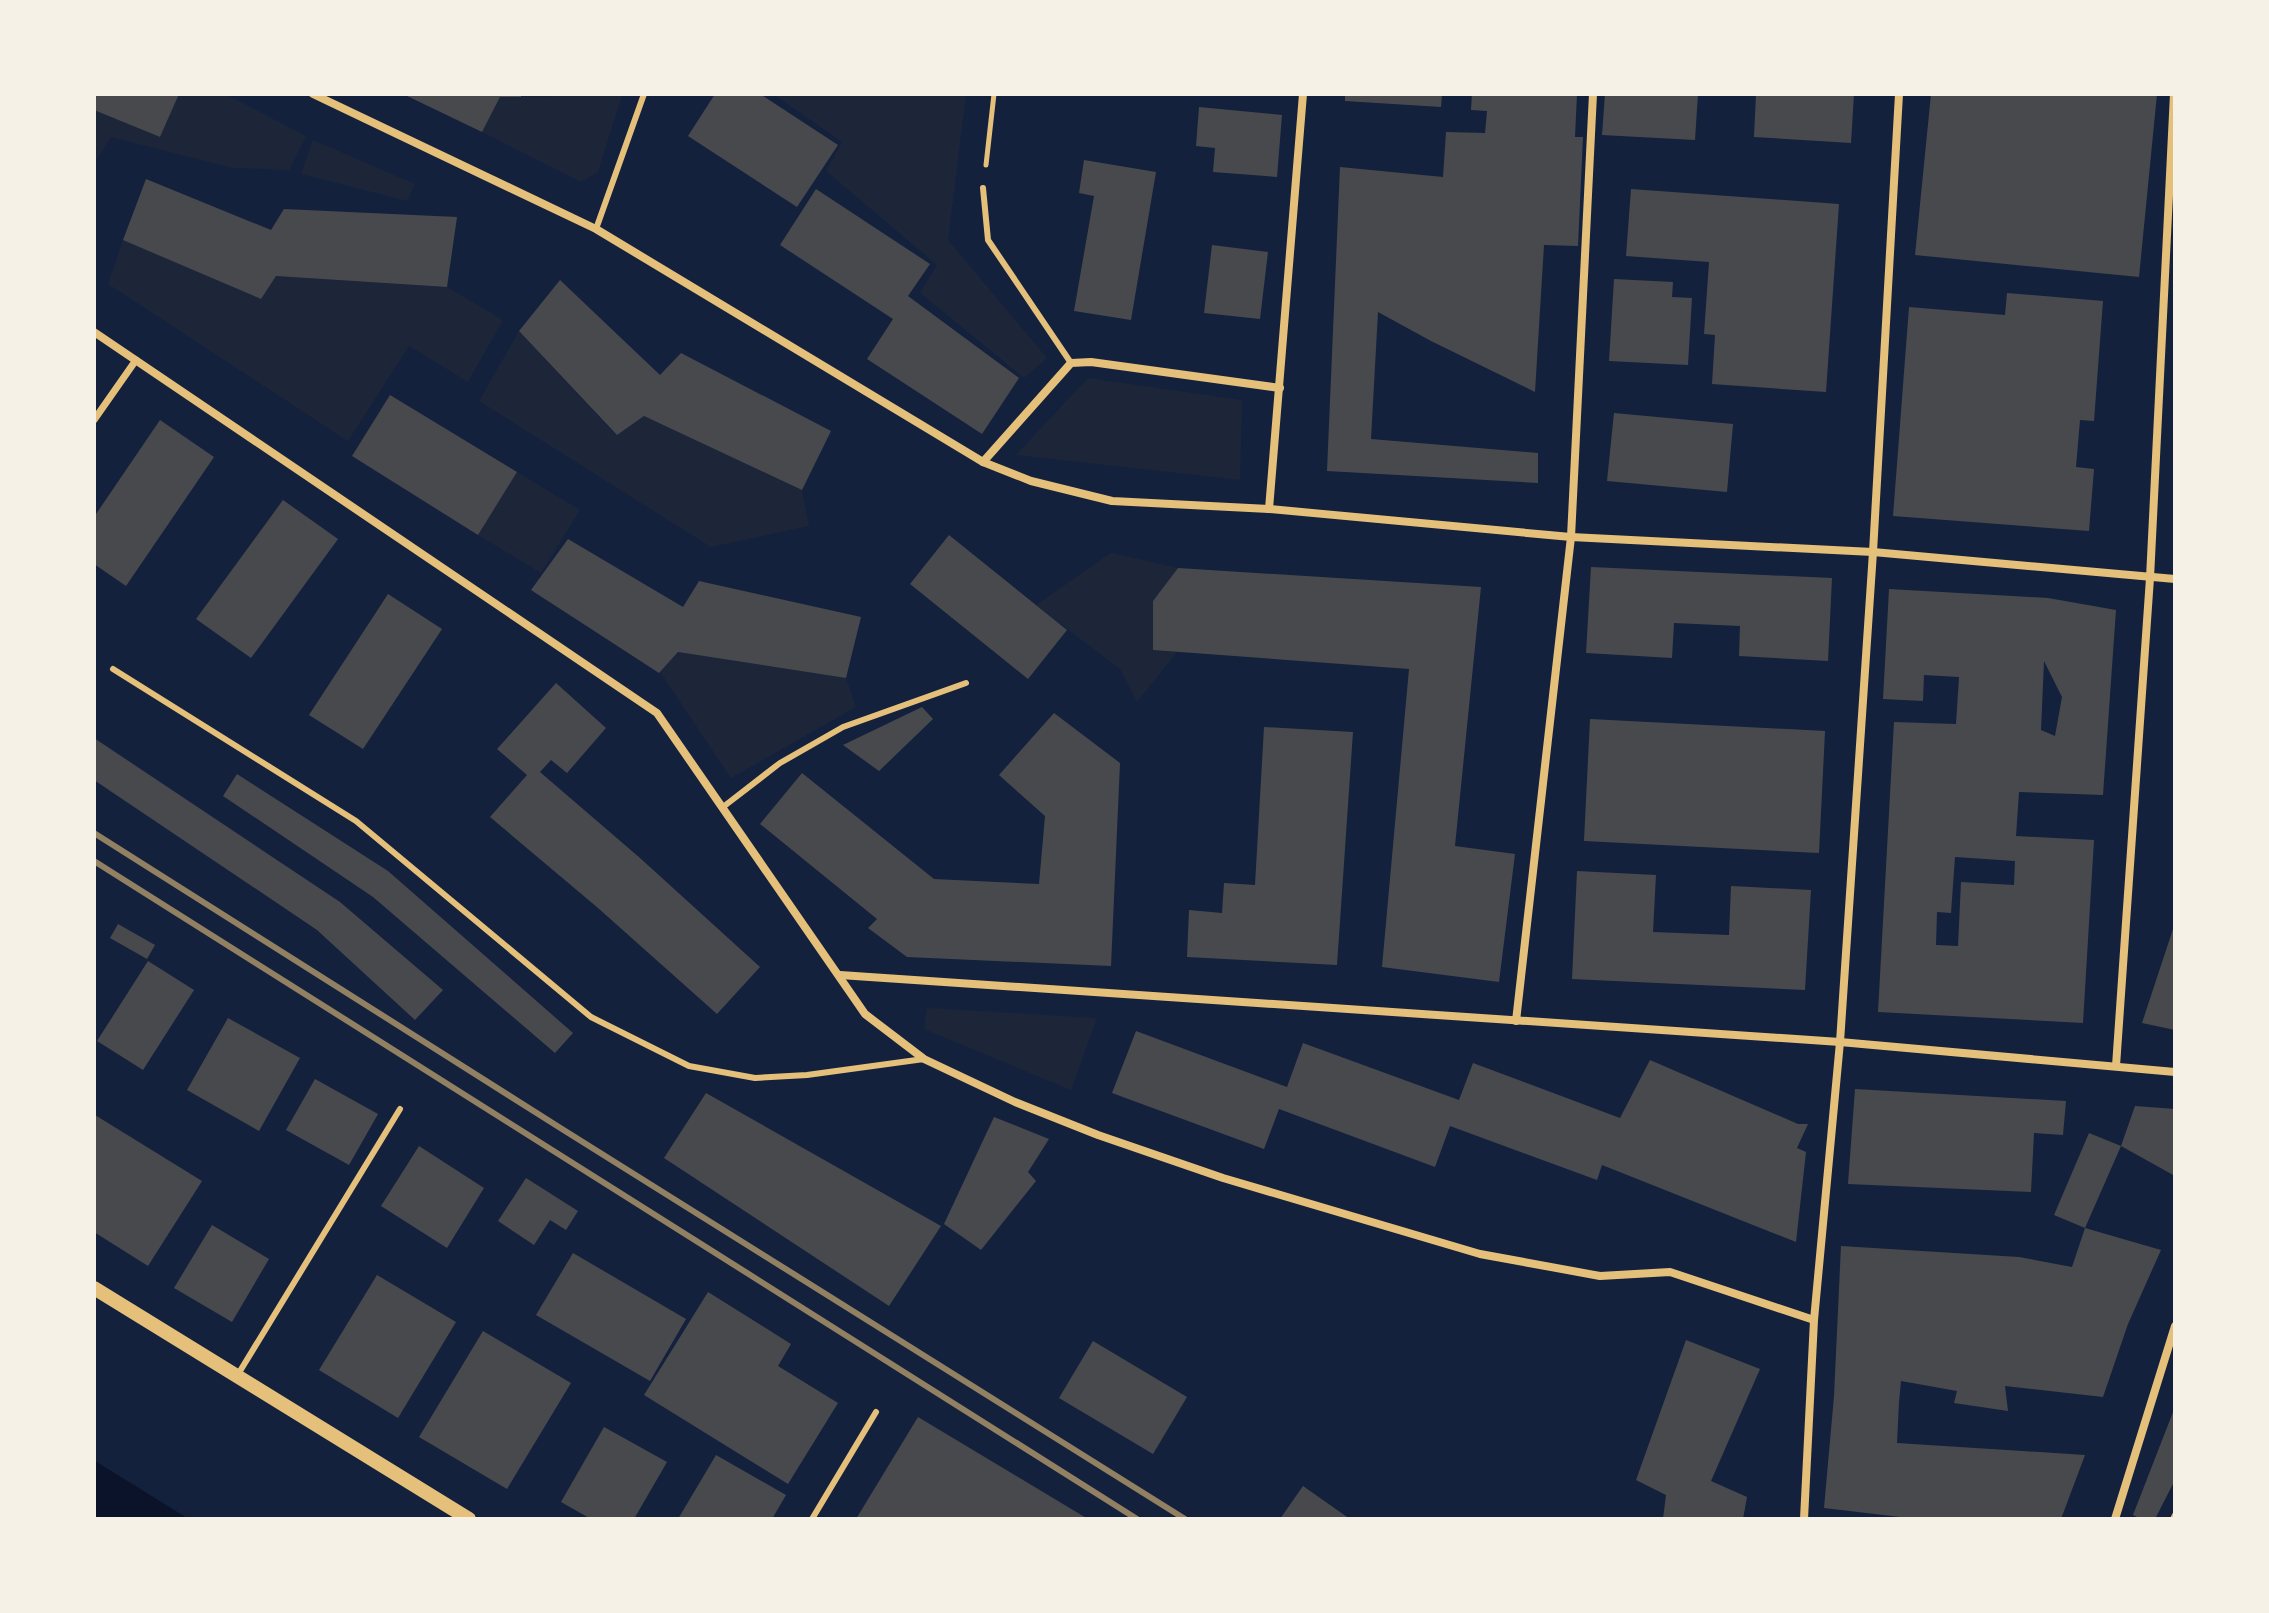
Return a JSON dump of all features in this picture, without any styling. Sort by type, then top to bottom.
[{"type":"street","points":[[313,94],[596,229],[983,462],[1031,481],[1112,501],[1269,509],[1571,537],[1873,552],[2175,579]]},
{"type":"street","points":[[1269,509],[1303,94]]},
{"type":"street","points":[[1516,1021],[1571,537],[1593,94]]},
{"type":"street","points":[[1804,1519],[1814,1320],[1840,1042],[1873,552],[1899,94]]},
{"type":"street","points":[[2116,1066],[2150,578],[2174,94]]},
{"type":"street","points":[[94,332],[657,713],[865,1014],[924,1059],[1015,1102],[1098,1135],[1223,1178],[1480,1254],[1600,1276],[1670,1272],[1814,1320]]},
{"type":"street","points":[[94,420],[136,360]]},
{"type":"street","points":[[983,462],[1071,363],[1091,362],[1280,388]]},
{"type":"street","points":[[840,975],[1840,1042],[2175,1072]]},
{"type":"street","points":[[94,1288],[469,1519]]},
{"type":"street","points":[[2115,1519],[2175,1326]]},
{"type":"lane","points":[[596,229],[644,94]]},
{"type":"lane","points":[[983,188],[988,240],[1071,363]]},
{"type":"lane","points":[[113,669],[356,821],[591,1017],[689,1066],[755,1078],[807,1075],[924,1059]]},
{"type":"lane","points":[[723,807],[780,763],[843,727],[966,683]]},
{"type":"lane","points":[[237,1376],[400,1109]]},
{"type":"lane","points":[[812,1519],[876,1412]]},
{"type":"path","points":[[983,188],[994,94]]},
{"type":"shaded area","points":[[179,94],[225,94],[306,136],[289,170],[233,168],[111,137],[94,164],[94,110],[160,137]]},
{"type":"shaded area","points":[[773,94],[966,94],[948,240],[1047,358],[1024,378],[920,293],[937,265],[826,171],[842,142]]},
{"type":"shaded area","points":[[622,95],[598,172],[581,182],[482,132],[500,97]]},
{"type":"shaded area","points":[[313,140],[415,184],[407,201],[301,174]]},
{"type":"shaded area","points":[[123,240],[276,276],[447,287],[503,320],[468,382],[409,346],[348,441],[108,284]]},
{"type":"shaded area","points":[[519,331],[616,435],[644,416],[802,490],[809,526],[711,547],[479,401]]},
{"type":"shaded area","points":[[1088,378],[1242,400],[1240,480],[1016,455]]},
{"type":"shaded area","points":[[517,472],[580,510],[541,573],[478,535]]},
{"type":"shaded area","points":[[1111,553],[1178,568],[1153,601],[1153,649],[1177,652],[1137,702],[1120,669],[1036,605]]},
{"type":"shaded area","points":[[678,652],[846,678],[856,707],[731,778],[659,670]]},
{"type":"shaded area","points":[[927,1008],[1097,1018],[1071,1090],[924,1029]]},
{"type":"shaded area","points":[[94,1460],[189,1519],[94,1519]]},
{"type":"pier","points":[[94,1456],[191,1516],[193,1519],[94,1460]]},
{"type":"building","points":[[94,94],[179,94],[160,137],[94,110]]},
{"type":"building","points":[[403,94],[521,94],[521,97],[500,97],[482,132]]},
{"type":"building","points":[[715,94],[760,94],[838,145],[797,207],[688,136]]},
{"type":"building","points":[[1345,94],[1442,94],[1441,107],[1345,101]]},
{"type":"building","points":[[1472,94],[1577,94],[1575,137],[1583,137],[1578,246],[1544,245],[1535,392],[1378,312],[1371,439],[1538,453],[1538,483],[1327,471],[1340,167],[1443,177],[1446,132],[1485,133],[1487,111],[1471,110]]},
{"type":"building","points":[[1605,94],[1698,94],[1695,140],[1602,135]]},
{"type":"building","points":[[1756,94],[1854,94],[1851,143],[1754,137]]},
{"type":"building","points":[[1931,94],[2157,94],[2139,277],[1915,255]]},
{"type":"building","points":[[1199,107],[1282,115],[1277,177],[1213,172],[1215,148],[1196,146]]},
{"type":"building","points":[[1084,160],[1156,172],[1131,320],[1074,311],[1094,196],[1079,193]]},
{"type":"building","points":[[146,179],[271,230],[284,209],[457,217],[447,287],[276,276],[261,299],[123,240]]},
{"type":"building","points":[[816,189],[930,264],[908,296],[1019,378],[982,434],[867,359],[893,319],[780,245]]},
{"type":"building","points":[[1631,189],[1839,204],[1826,392],[1712,384],[1715,335],[1704,334],[1709,262],[1626,256]]},
{"type":"building","points":[[1212,245],[1268,252],[1260,319],[1204,313]]},
{"type":"building","points":[[1614,279],[1673,282],[1672,297],[1692,298],[1688,365],[1609,361]]},
{"type":"building","points":[[560,280],[660,375],[681,353],[831,431],[802,490],[644,416],[617,435],[519,331]]},
{"type":"building","points":[[2007,293],[2103,301],[2094,421],[2080,420],[2076,467],[2094,469],[2089,531],[1893,516],[1909,307],[2005,315]]},
{"type":"building","points":[[390,395],[517,472],[478,535],[352,456]]},
{"type":"building","points":[[1614,413],[1733,424],[1727,492],[1607,481]]},
{"type":"building","points":[[160,420],[214,457],[126,586],[94,564],[94,517]]},
{"type":"building","points":[[283,500],[338,539],[251,658],[196,619]]},
{"type":"building","points":[[949,535],[1067,630],[1028,679],[910,584]]},
{"type":"building","points":[[568,539],[683,607],[699,581],[861,617],[846,678],[678,652],[659,673],[531,590]]},
{"type":"building","points":[[1591,567],[1832,578],[1828,661],[1739,656],[1740,626],[1674,623],[1672,658],[1586,653]]},
{"type":"building","points":[[1178,568],[1481,587],[1455,846],[1515,854],[1499,982],[1382,967],[1409,669],[1153,650],[1153,601]]},
{"type":"building","points":[[1889,589],[2048,598],[2116,610],[2103,795],[2019,792],[2016,836],[2094,840],[2083,1023],[1878,1012],[1894,722],[1956,724],[1959,677],[1924,675],[1923,701],[1883,699]],"holes":[[[2044,661],[2062,697],[2055,736],[2041,730]],[[1955,857],[2015,861],[2014,885],[1961,882],[1958,946],[1936,945],[1937,912],[1951,913]]]},
{"type":"building","points":[[388,594],[442,629],[363,749],[309,715]]},
{"type":"building","points":[[556,683],[606,728],[567,773],[551,760],[540,772],[760,967],[717,1014],[490,817],[527,775],[497,749]]},
{"type":"building","points":[[922,707],[933,719],[879,771],[843,745]]},
{"type":"building","points":[[1054,713],[1120,763],[1111,966],[907,957],[868,928],[877,919],[760,824],[802,773],[934,879],[1039,884],[1045,816],[999,775]]},
{"type":"building","points":[[1590,719],[1825,731],[1819,853],[1584,841]]},
{"type":"building","points":[[1264,727],[1353,732],[1337,965],[1187,957],[1189,910],[1222,913],[1224,883],[1255,885]]},
{"type":"building","points":[[94,738],[340,902],[443,990],[415,1020],[317,930],[94,780]]},
{"type":"building","points":[[237,774],[388,871],[573,1033],[555,1053],[373,897],[223,796]]},
{"type":"building","points":[[1577,871],[1656,875],[1653,932],[1729,935],[1731,886],[1811,890],[1805,990],[1572,979]]},
{"type":"building","points":[[118,924],[155,945],[147,959],[110,938]]},
{"type":"building","points":[[2175,926],[2175,1030],[2142,1023]]},
{"type":"building","points":[[148,961],[194,990],[143,1070],[97,1041]]},
{"type":"building","points":[[228,1018],[300,1058],[259,1131],[187,1090]]},
{"type":"building","points":[[1136,1031],[1287,1087],[1303,1043],[1459,1100],[1473,1063],[1620,1118],[1650,1060],[1798,1124],[1808,1124],[1797,1148],[1806,1152],[1796,1242],[1602,1165],[1597,1180],[1450,1126],[1435,1167],[1279,1109],[1264,1149],[1112,1093]]},
{"type":"building","points":[[315,1079],[378,1114],[349,1165],[286,1130]]},
{"type":"building","points":[[1855,1089],[2066,1101],[2063,1135],[2034,1133],[2031,1192],[1848,1184]]},
{"type":"building","points":[[706,1093],[941,1226],[889,1306],[664,1158]]},
{"type":"building","points":[[2135,1106],[2175,1109],[2175,1176],[2121,1146]]},
{"type":"building","points":[[95,1115],[202,1181],[148,1266],[94,1232]]},
{"type":"building","points":[[994,1117],[1049,1139],[1028,1172],[1036,1181],[981,1250],[944,1224]]},
{"type":"building","points":[[2089,1133],[2121,1146],[2085,1228],[2054,1215]]},
{"type":"building","points":[[419,1146],[484,1188],[447,1248],[381,1206]]},
{"type":"building","points":[[526,1178],[578,1211],[566,1230],[550,1220],[534,1245],[498,1221]]},
{"type":"building","points":[[212,1225],[269,1259],[232,1322],[174,1288]]},
{"type":"building","points":[[2085,1228],[2161,1250],[2128,1324],[2103,1397],[2005,1386],[2008,1411],[1954,1403],[1957,1391],[1901,1381],[1899,1402],[1897,1443],[2085,1455],[2061,1519],[1917,1519],[1824,1508],[1834,1396],[1841,1246],[2019,1257],[2072,1267]]},
{"type":"building","points":[[573,1253],[686,1319],[650,1381],[536,1315]]},
{"type":"building","points":[[377,1275],[456,1322],[398,1418],[319,1370]]},
{"type":"building","points":[[708,1292],[791,1344],[778,1366],[838,1403],[788,1484],[644,1395]]},
{"type":"building","points":[[483,1331],[571,1383],[507,1489],[419,1437]]},
{"type":"building","points":[[1686,1340],[1760,1369],[1711,1481],[1747,1497],[1743,1519],[1663,1519],[1666,1495],[1636,1480]]},
{"type":"building","points":[[1093,1341],[1187,1397],[1153,1454],[1059,1398]]},
{"type":"building","points":[[2175,1407],[2175,1480],[2155,1519],[2141,1519],[2133,1515]]},
{"type":"building","points":[[918,1417],[1088,1519],[856,1519]]},
{"type":"building","points":[[604,1427],[667,1462],[634,1519],[591,1519],[561,1502]]},
{"type":"building","points":[[716,1455],[786,1495],[772,1519],[678,1519]]},
{"type":"building","points":[[1303,1486],[1350,1519],[1280,1519]]},
{"type":"railway","points":[[94,833],[1185,1519]]},
{"type":"railway","points":[[94,861],[1137,1519]]}]
